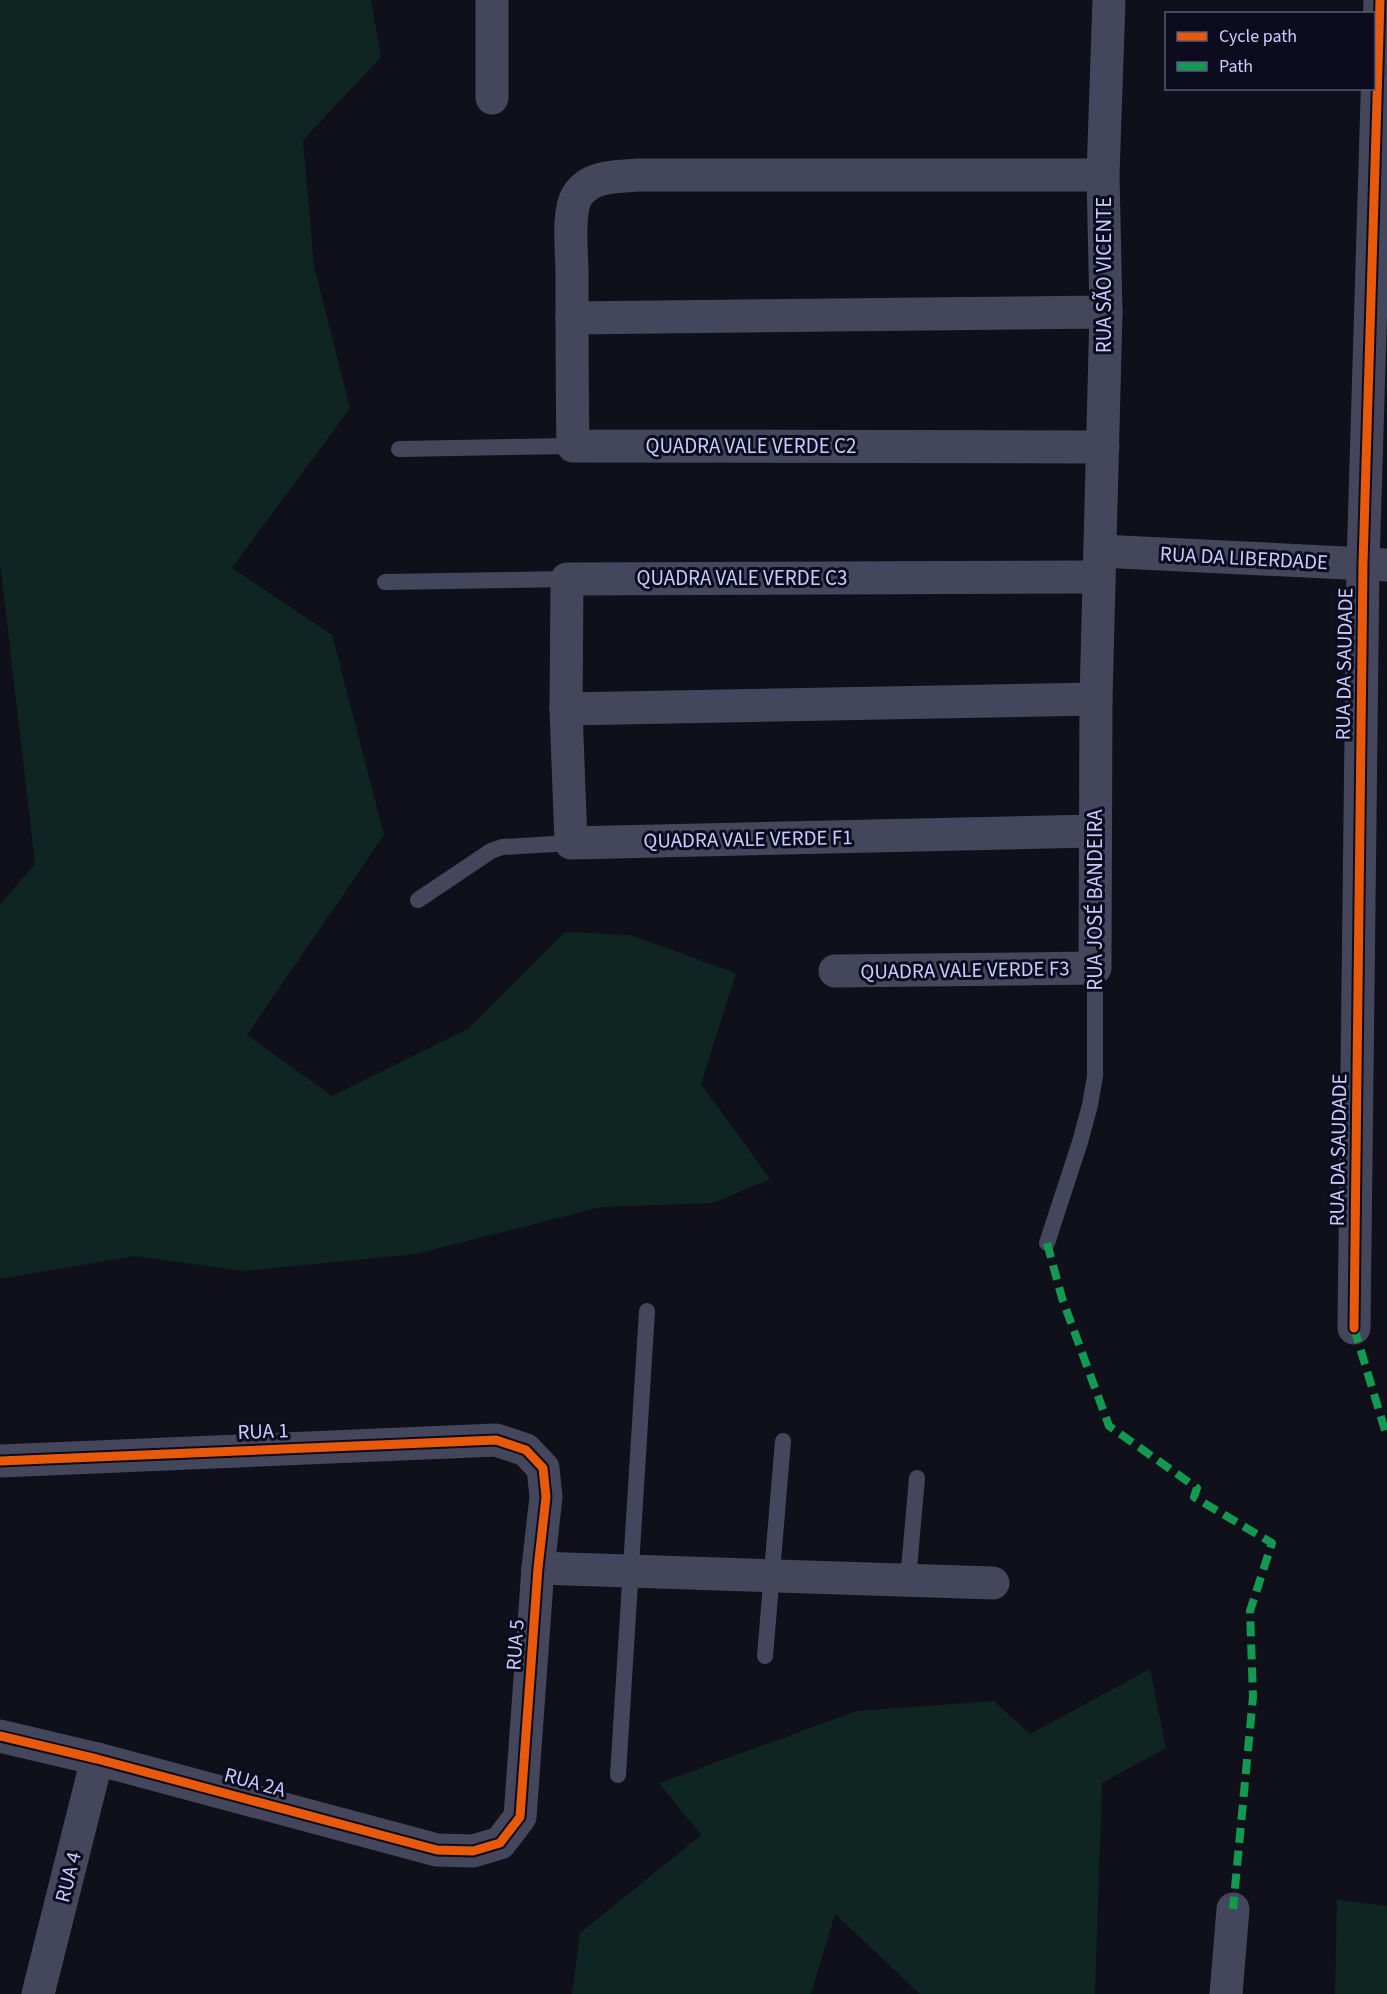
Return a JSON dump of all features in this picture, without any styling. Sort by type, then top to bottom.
[{"type":"street","points":[[492,0],[492,98]]},
{"type":"street","name":"RUA SÃO VICENTE","points":[[1100,564],[1106,312],[1103,175],[1109,0]]},
{"type":"street","name":"RUA DA SAUDADE","points":[[1354,1328],[1375,565],[1380,0]]},
{"type":"street","points":[[573,446],[572,215],[576,197],[590,182],[611,177],[639,175],[1103,175]]},
{"type":"street","points":[[572,318],[1106,312]]},
{"type":"street","name":"QUADRA VALE VERDE C2","points":[[573,446],[1103,447]]},
{"type":"street","name":"RUA DA LIBERDADE","points":[[1100,564],[1375,565]]},
{"type":"street","name":"QUADRA VALE VERDE C3","points":[[567,579],[1100,564]]},
{"type":"street","name":"RUA JOSÉ BANDEIRA","points":[[1095,968],[1094,831],[1100,564]]},
{"type":"street","points":[[567,579],[566,709],[571,843]]},
{"type":"street","points":[[566,709],[1096,699]]},
{"type":"street","name":"QUADRA VALE VERDE F1","points":[[571,843],[1094,831]]},
{"type":"street","name":"QUADRA VALE VERDE F3","points":[[835,971],[1095,968]]},
{"type":"street","name":"RUA 1","points":[[0,1461],[496,1440],[526,1450]]},
{"type":"street","name":"RUA 5","points":[[500,1842],[520,1817],[538,1568],[546,1497],[543,1468],[526,1450]]},
{"type":"street","points":[[538,1568],[993,1583]]},
{"type":"street","name":"RUA 2A","points":[[0,1736],[97,1759],[437,1850],[473,1851],[500,1842]]},
{"type":"street","name":"RUA 4","points":[[38,1994],[97,1759]]},
{"type":"street","points":[[1226,1994],[1233,1909]]},
{"type":"lane","name":"QUADRA VALE VERDE C2","points":[[399,449],[573,446]]},
{"type":"lane","name":"QUADRA VALE VERDE C3","points":[[385,582],[567,579]]},
{"type":"lane","name":"QUADRA VALE VERDE F1","points":[[418,900],[491,851],[502,847],[571,843]]},
{"type":"lane","name":"RUA JOSÉ BANDEIRA","points":[[1047,1243],[1080,1142],[1093,1086],[1095,968]]},
{"type":"lane","points":[[618,1774],[647,1311]]},
{"type":"lane","points":[[765,1656],[783,1442]]},
{"type":"lane","points":[[908,1580],[917,1478]]},
{"type":"green space","points":[[0,0],[371,0],[381,57],[303,140],[314,266],[350,408],[232,568],[332,635],[384,835],[247,1035],[332,1096],[468,1029],[565,932],[630,935],[736,973],[701,1084],[770,1179],[713,1203],[601,1207],[416,1254],[243,1271],[134,1256],[0,1279],[0,905],[35,864],[0,562]]},
{"type":"green space","points":[[1150,1669],[1166,1748],[1102,1783],[1095,1994],[920,1994],[835,1914],[811,1994],[572,1994],[580,1933],[701,1835],[659,1783],[857,1711],[994,1701],[1030,1734]]},
{"type":"green space","points":[[1337,1900],[1387,1906],[1387,1994],[1335,1994]]},
{"type":"marked path","points":[[1047,1243],[1062,1298],[1109,1426],[1197,1488],[1194,1497],[1272,1543],[1250,1611],[1253,1697],[1233,1909]]},
{"type":"marked path","points":[[1354,1328],[1387,1437]]},
{"type":"cycle path","points":[[1354,1328],[1363,564],[1380,0]]},
{"type":"cycle path","points":[[0,1461],[496,1440],[526,1450],[543,1468],[546,1497],[538,1568],[520,1817],[500,1843],[473,1851],[437,1850],[97,1759],[0,1736]]}]
